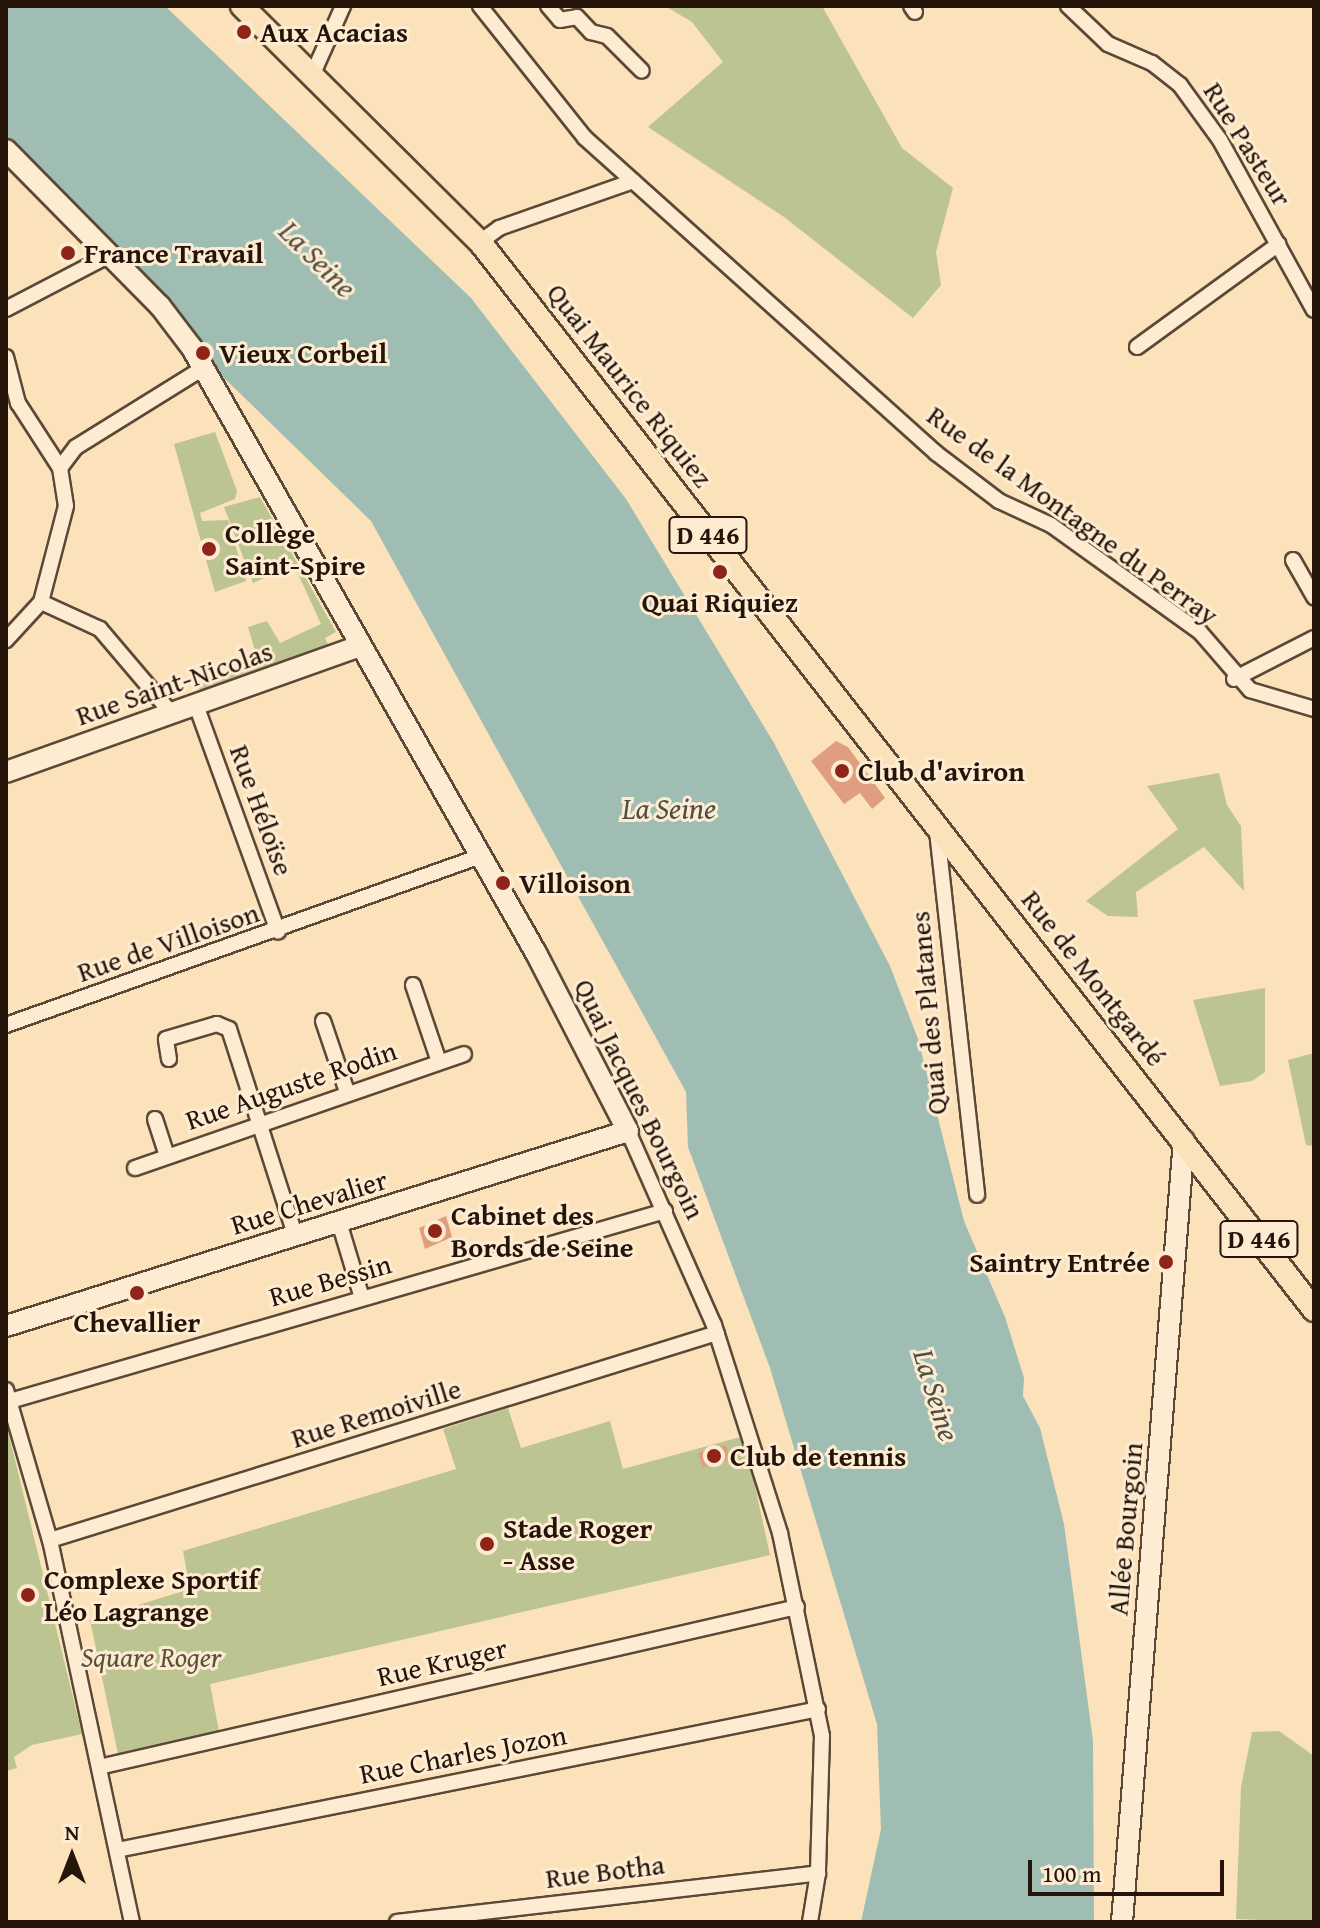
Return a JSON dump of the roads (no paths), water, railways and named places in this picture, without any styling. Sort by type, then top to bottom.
[{"type":"main road","name":"D 446","points":[[242,6],[311,78]]},
{"type":"main road","name":"Quai Maurice Riquiez","points":[[311,78],[480,242],[937,827]]},
{"type":"main road","name":"Quai Jacques Bourgoin","points":[[6,150],[160,306],[202,369],[481,856],[628,1131]]},
{"type":"main road","name":"Quai Jacques Bourgoin","points":[[6,163],[202,369]]},
{"type":"main road","name":"Rue Saint-Nicolas","points":[[6,772],[360,646]]},
{"type":"main road","name":"Rue de Montgardé","points":[[937,827],[1314,1310]]},
{"type":"main road","name":"Rue Chevalier","points":[[6,1326],[628,1131]]},
{"type":"main road","name":"Allée Bourgoin","points":[[1122,1922],[1184,1140]]},
{"type":"street","points":[[311,78],[343,6]]},
{"type":"street","name":"Rue de la Montagne du Perray","points":[[480,6],[585,138],[936,453],[999,501],[1051,525],[1200,632],[1234,679],[1250,690],[1314,709]]},
{"type":"street","points":[[548,6],[560,20],[573,11],[642,71]]},
{"type":"street","name":"Rue Pasteur","points":[[1068,6],[1108,44],[1152,63],[1180,85],[1279,244],[1314,310]]},
{"type":"street","points":[[480,242],[499,228],[633,181]]},
{"type":"street","points":[[1137,347],[1279,244]]},
{"type":"street","points":[[6,309],[100,260]]},
{"type":"street","points":[[6,357],[9,380],[18,403],[60,468],[65,523],[41,602],[6,640]]},
{"type":"street","points":[[60,468],[76,447],[202,369]]},
{"type":"street","points":[[1293,560],[1314,597]]},
{"type":"street","points":[[41,602],[100,629],[172,714]]},
{"type":"street","points":[[1234,679],[1314,638]]},
{"type":"street","name":"Rue Héloïse","points":[[196,705],[278,932]]},
{"type":"street","name":"Quai des Platanes","points":[[937,827],[977,1195]]},
{"type":"street","name":"Rue de Villoison","points":[[6,1025],[278,932],[481,856]]},
{"type":"street","points":[[413,985],[439,1062]]},
{"type":"street","points":[[323,1021],[347,1092]]},
{"type":"street","points":[[169,1059],[166,1039],[217,1024],[229,1029],[295,1235]]},
{"type":"street","name":"Rue Auguste Rodin","points":[[135,1168],[259,1122],[464,1054]]},
{"type":"street","points":[[155,1119],[167,1156]]},
{"type":"street","name":"Quai Jacques Bourgoin","points":[[628,1131],[717,1333],[753,1439],[797,1607],[818,1709],[818,1873],[810,1922]]},
{"type":"street","name":"Rue Bessin","points":[[8,1395],[665,1211]]},
{"type":"street","points":[[339,1222],[362,1298]]},
{"type":"street","name":"Rue Remoiville","points":[[50,1540],[717,1333]]},
{"type":"street","points":[[8,1395],[50,1540],[132,1922]]},
{"type":"street","name":"Rue Kruger","points":[[99,1767],[797,1607]]},
{"type":"street","name":"Rue Charles Jozon","points":[[117,1850],[818,1709]]},
{"type":"street","name":"Rue Botha","points":[[397,1922],[818,1873]]},
{"type":"water","name":"La Seine","points":[[6,6],[165,6],[471,298],[626,499],[774,743],[890,966],[918,1039],[964,1221],[1005,1317],[1024,1378],[1023,1396],[1040,1428],[1064,1524],[1093,1741],[1094,1922],[861,1922],[881,1829],[877,1724],[770,1368],[688,1147],[686,1092],[371,521],[217,371],[6,141]]},
{"type":"place","name":"Aux Acacias","points":[[244,32]]},
{"type":"place","name":"France Travail","points":[[68,253]]},
{"type":"place","name":"Vieux Corbeil","points":[[203,353]]},
{"type":"place","name":"Collège Saint-Spire","points":[[209,549]]},
{"type":"place","name":"Quai Riquiez","points":[[720,572]]},
{"type":"place","name":"Club d'aviron","points":[[842,771]]},
{"type":"place","name":"Villoison","points":[[503,883]]},
{"type":"place","name":"Cabinet des Bords de Seine","points":[[435,1231]]},
{"type":"place","name":"Saintry Entrée","points":[[1166,1262]]},
{"type":"place","name":"Chevallier","points":[[137,1293]]},
{"type":"place","name":"Club de tennis","points":[[714,1456]]},
{"type":"place","name":"Stade Roger - Asse","points":[[487,1544]]},
{"type":"place","name":"Complexe Sportif Léo Lagrange","points":[[28,1595]]},
{"type":"park label","name":"Square Roger","points":[[151,1657]]}]
